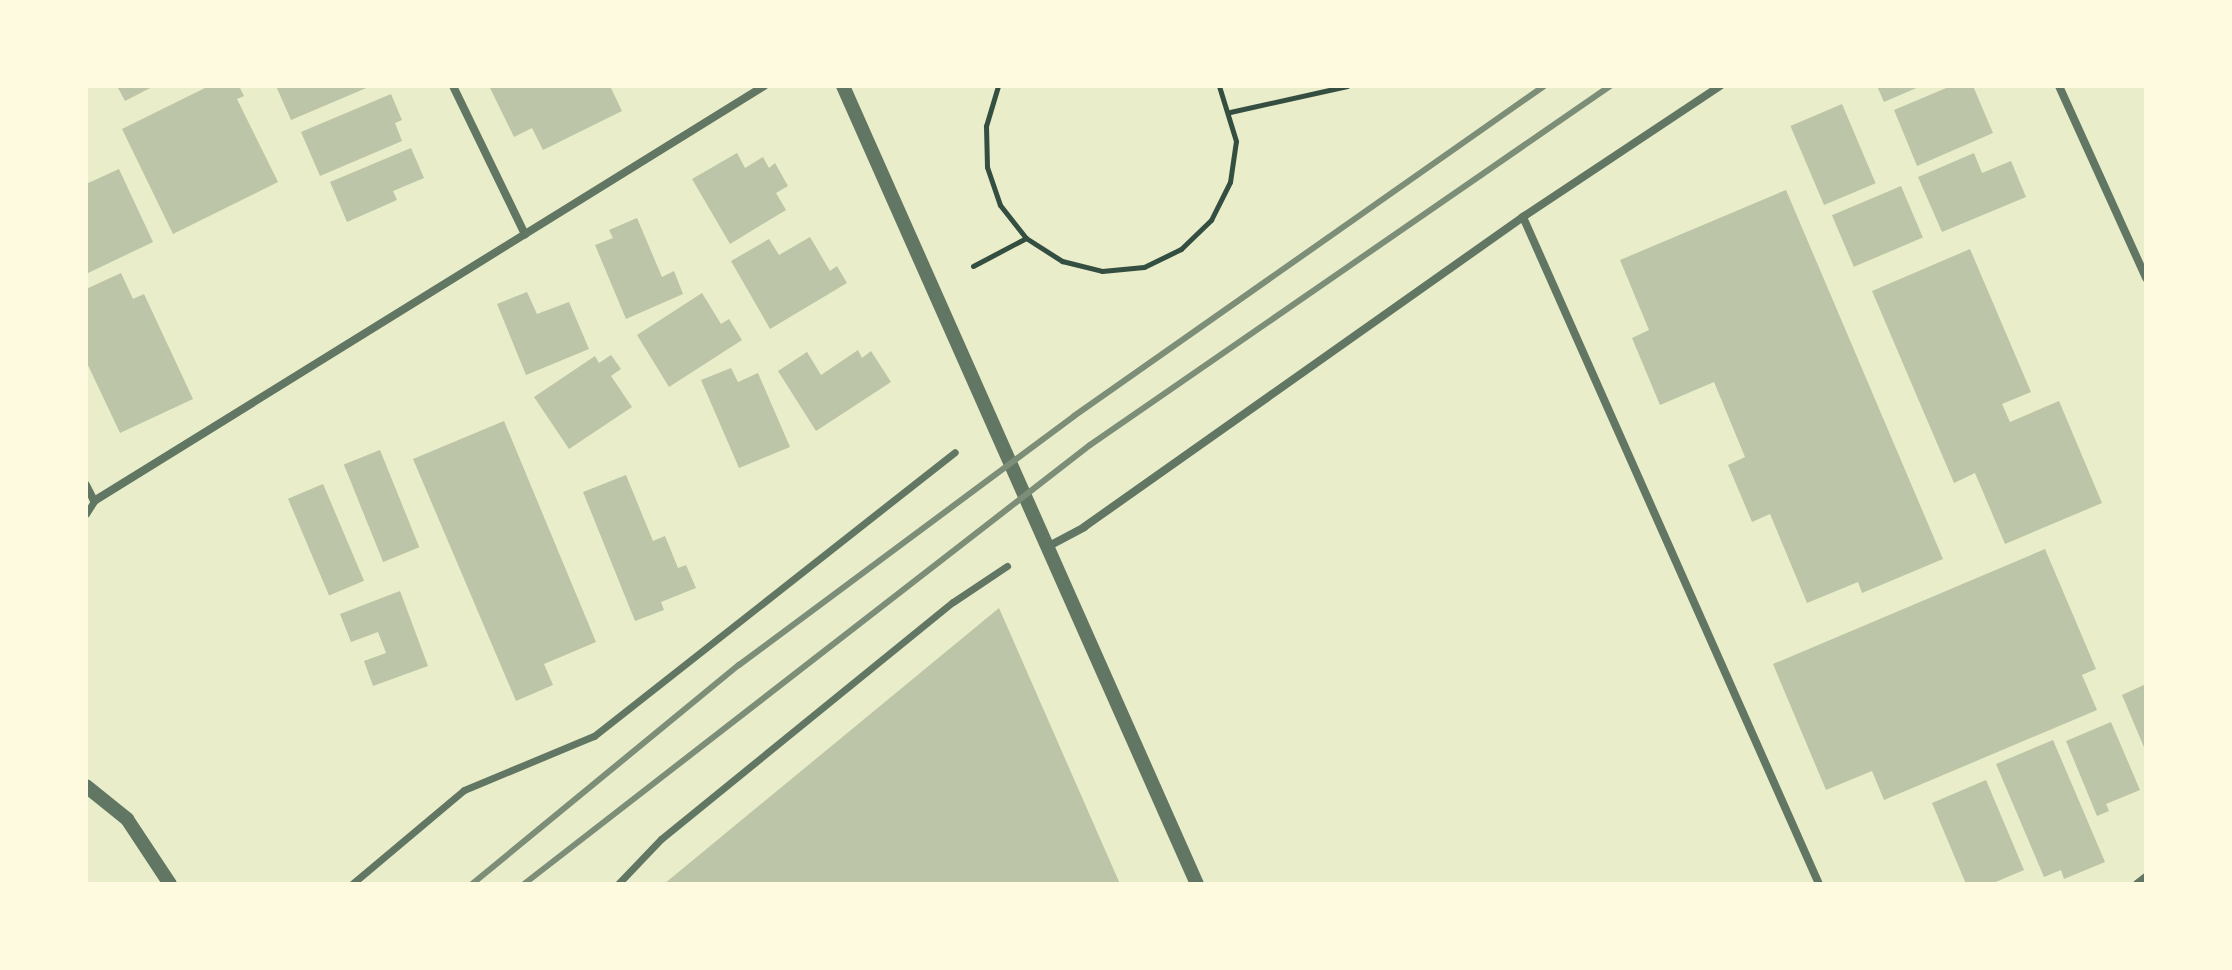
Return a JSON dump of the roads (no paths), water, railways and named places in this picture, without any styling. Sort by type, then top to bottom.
[{"type":"street","points":[[453,86],[525,234]]},
{"type":"street","points":[[86,514],[94,501],[764,86]]},
{"type":"street","points":[[843,86],[1197,884]]},
{"type":"street","points":[[1049,546],[1084,527],[1523,217],[1720,86]]},
{"type":"street","points":[[2059,86],[2146,278]]},
{"type":"street","points":[[1523,217],[1819,884]]},
{"type":"street","points":[[352,884],[464,790],[594,736],[955,452]]},
{"type":"street","points":[[86,485],[94,501]]},
{"type":"street","points":[[618,884],[661,839],[953,602],[1007,566]]},
{"type":"street","points":[[86,786],[127,819],[170,884]]},
{"type":"street","points":[[2137,884],[2146,877]]},
{"type":"railway","points":[[472,884],[739,665],[1074,416],[1544,86]]},
{"type":"railway","points":[[524,884],[1090,445],[1610,86]]}]
